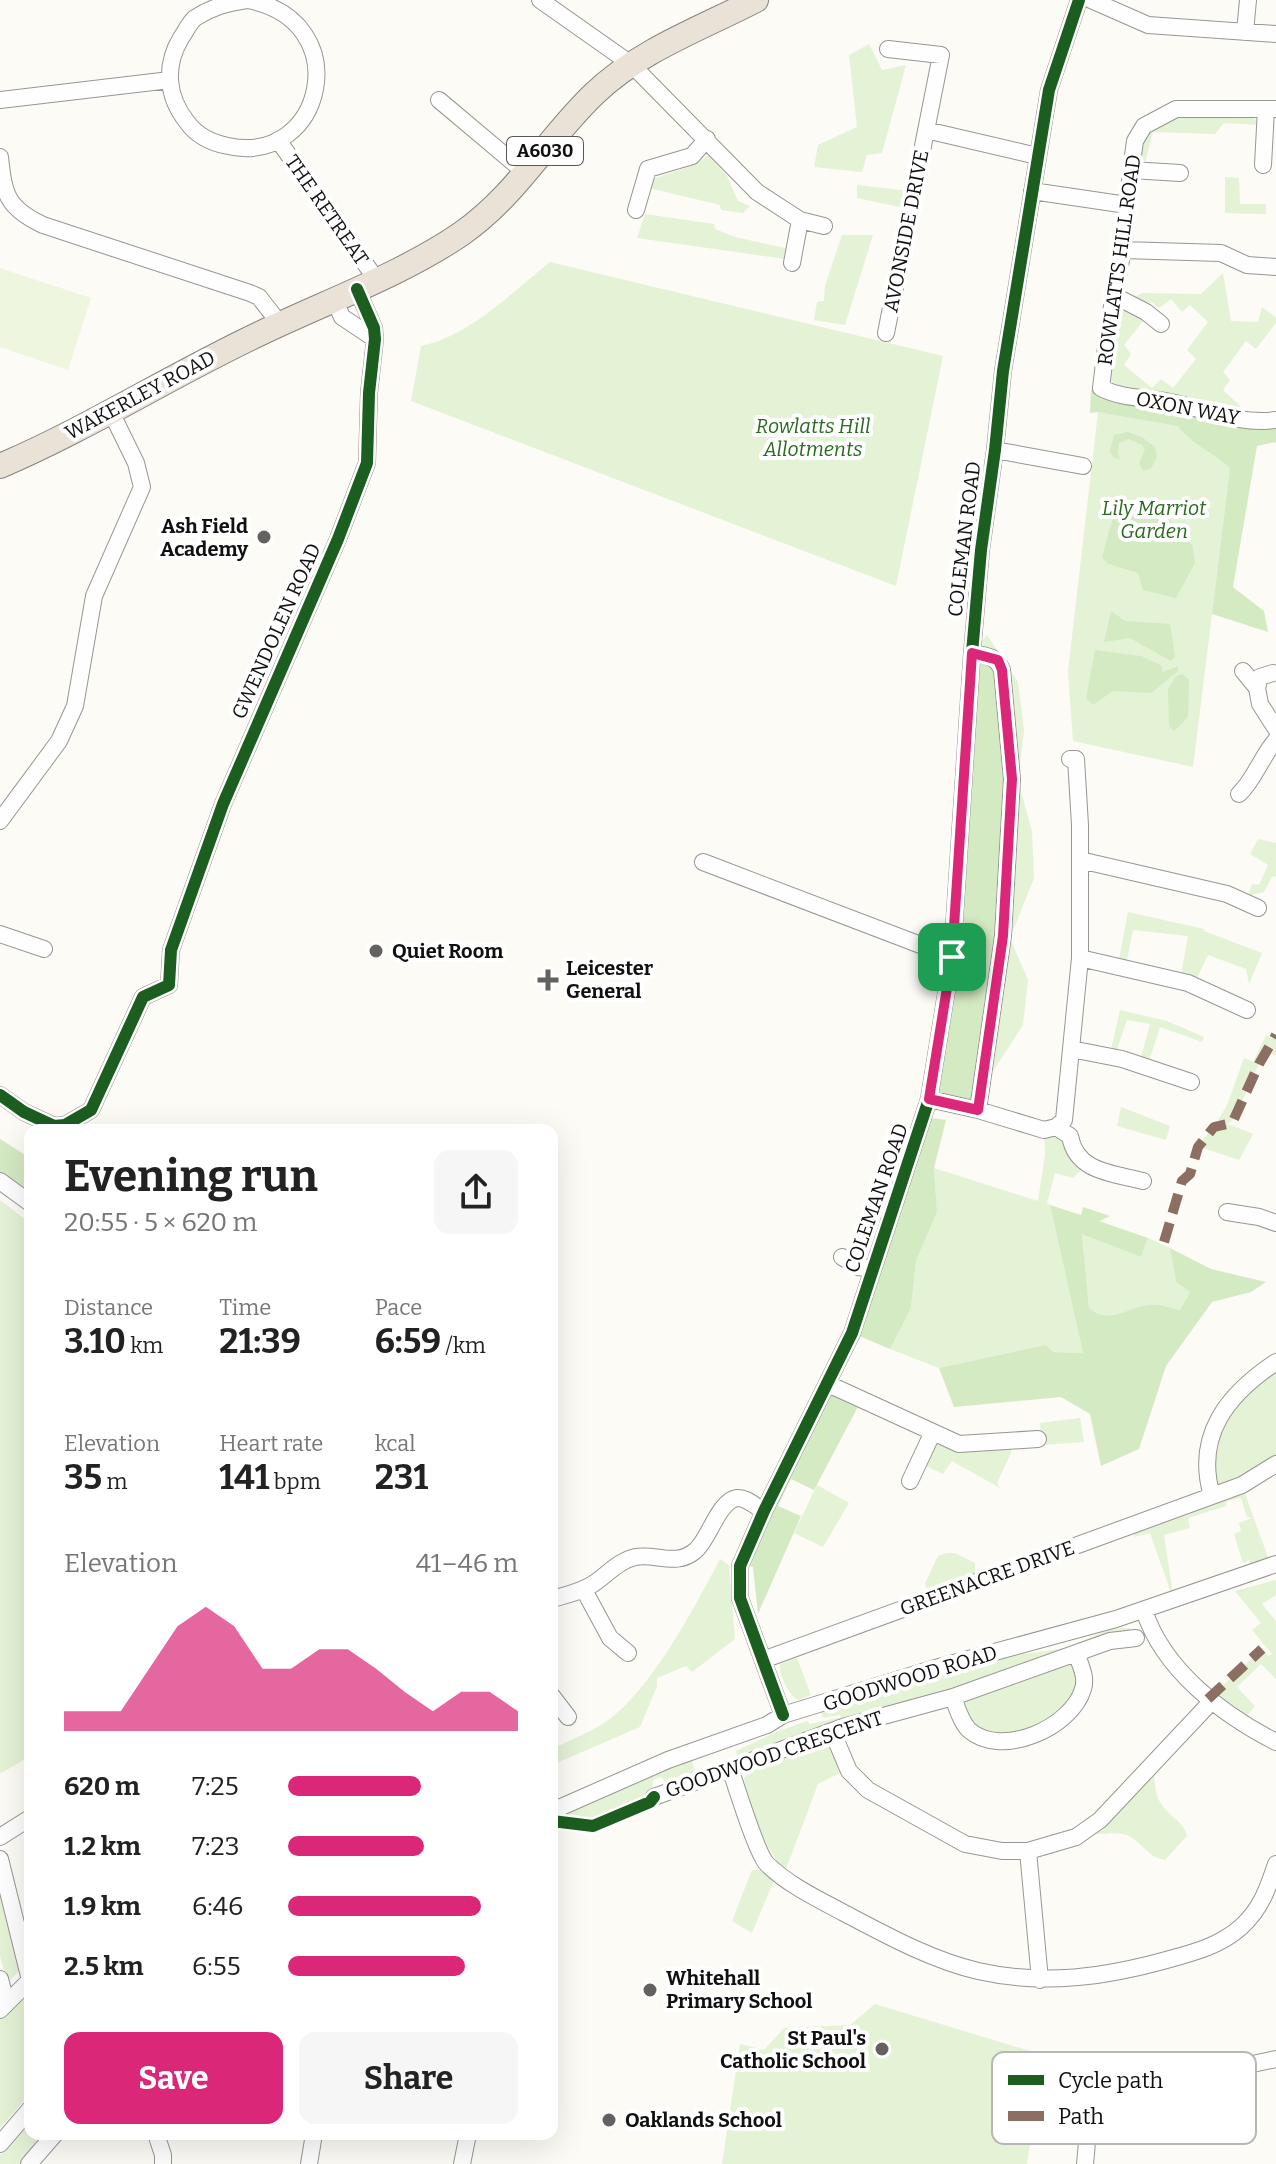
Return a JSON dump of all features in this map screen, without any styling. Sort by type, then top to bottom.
[{"type":"highway","name":"A6030","points":[[280,324],[458,236],[486,216],[527,174],[592,96],[631,64],[756,0]]},
{"type":"highway","name":"WAKERLEY ROAD","points":[[0,466],[280,324]]},
{"type":"street","points":[[247,0],[266,3],[289,16],[308,38],[317,63],[317,87],[308,111],[278,140],[269,145],[243,149],[213,143],[192,129],[179,112],[170,80],[172,53],[192,20],[219,5],[247,0]]},
{"type":"street","points":[[540,0],[631,64],[757,192],[800,220],[824,226]]},
{"type":"street","name":"COLEMAN ROAD","points":[[783,1715],[740,1598],[742,1562],[852,1333],[929,1099],[952,957],[972,653],[1003,371],[1049,90],[1079,0]]},
{"type":"street","points":[[1091,0],[1148,25],[1276,34]]},
{"type":"street","points":[[1245,32],[1248,0]]},
{"type":"street","name":"AVONSIDE DRIVE","points":[[886,333],[941,55],[888,49]]},
{"type":"street","points":[[0,100],[170,80]]},
{"type":"street","points":[[439,100],[527,174]]},
{"type":"street","name":"ROWLATTS HILL ROAD","points":[[1101,388],[1123,250],[1135,141],[1144,126],[1176,109],[1271,109]]},
{"type":"street","points":[[1263,165],[1271,109]]},
{"type":"street","name":"AVONSIDE DRIVE","points":[[926,130],[1037,156]]},
{"type":"street","points":[[636,210],[648,169],[692,156],[707,139]]},
{"type":"street","name":"THE RETREAT","points":[[278,140],[356,289]]},
{"type":"street","points":[[0,157],[7,194],[15,210],[28,218],[250,293],[259,297],[280,324]]},
{"type":"street","points":[[1131,170],[1180,173]]},
{"type":"street","points":[[1032,191],[1127,205]]},
{"type":"street","points":[[792,263],[800,220]]},
{"type":"street","points":[[1123,250],[1221,253],[1247,265],[1276,267]]},
{"type":"street","points":[[356,289],[342,317],[375,339]]},
{"type":"street","name":"GWENDOLEN ROAD","points":[[67,1124],[91,1110],[143,997],[169,985],[171,950],[223,804],[338,539],[367,463],[369,393],[375,339],[374,328],[356,289]]},
{"type":"street","points":[[1115,296],[1157,318],[1161,324]]},
{"type":"street","name":"OXON WAY","points":[[1101,388],[1115,395],[1182,404],[1229,418],[1276,420]]},
{"type":"street","points":[[0,821],[59,741],[75,706],[94,596],[142,487],[136,463],[110,410]]},
{"type":"street","points":[[995,450],[1083,466]]},
{"type":"street","points":[[972,653],[998,660],[1002,670],[1012,779],[1003,936],[978,1110]]},
{"type":"street","points":[[1243,671],[1257,688]]},
{"type":"street","points":[[1273,673],[1260,677],[1257,688],[1260,704],[1276,729]]},
{"type":"street","points":[[1239,794],[1249,785],[1266,751],[1276,740]]},
{"type":"street","points":[[929,1099],[1044,1130],[1056,1127],[1064,1120],[1080,958],[1076,759],[1070,759]]},
{"type":"street","points":[[1080,860],[1227,894],[1258,908]]},
{"type":"street","points":[[703,862],[952,957]]},
{"type":"street","points":[[0,934],[44,949]]},
{"type":"street","points":[[1080,958],[1188,983],[1247,1010]]},
{"type":"street","points":[[1071,1049],[1122,1059],[1191,1082]]},
{"type":"street","name":"GWENDOLEN ROAD","points":[[0,1095],[24,1112],[50,1124]]},
{"type":"street","points":[[1056,1127],[1070,1136],[1072,1150],[1085,1164],[1139,1183]]},
{"type":"street","points":[[0,1181],[24,1199]]},
{"type":"street","points":[[1227,1212],[1276,1223]]},
{"type":"street","points":[[842,1257],[858,1267],[873,1269]]},
{"type":"street","points":[[1212,1496],[1206,1474],[1210,1437],[1227,1404],[1254,1377],[1276,1362]]},
{"type":"street","points":[[828,1384],[959,1444],[1012,1447],[1038,1439]]},
{"type":"street","points":[[910,1481],[932,1434]]},
{"type":"street","name":"GREENACRE DRIVE","points":[[763,1660],[1242,1485],[1276,1464]]},
{"type":"street","points":[[558,1597],[584,1590],[627,1559],[688,1556],[699,1547],[724,1506],[734,1499],[740,1497],[764,1511]]},
{"type":"street","name":"GOODWOOD ROAD","points":[[558,1808],[631,1775],[767,1725],[783,1715],[932,1669],[1144,1610],[1276,1564]]},
{"type":"street","points":[[584,1590],[616,1651]]},
{"type":"street","points":[[1144,1610],[1158,1645],[1209,1700],[1246,1727],[1276,1742]]},
{"type":"street","name":"GOODWOOD CRESCENT","points":[[654,1797],[832,1731],[953,1697],[1110,1641],[1136,1638]]},
{"type":"street","points":[[953,1697],[968,1729],[978,1735],[1006,1740],[1032,1736],[1067,1714],[1083,1690],[1085,1681],[1076,1653]]},
{"type":"street","points":[[832,1731],[849,1771],[868,1790],[965,1844],[1002,1851],[1028,1851],[1067,1841],[1100,1820],[1209,1700]]},
{"type":"street","points":[[558,1704],[568,1717]]},
{"type":"street","points":[[730,1768],[764,1862],[784,1878],[872,1928],[938,1958],[987,1973],[1040,1980],[1080,1978],[1124,1971],[1194,1953],[1221,1942],[1242,1926],[1258,1908],[1276,1864]]},
{"type":"street","points":[[0,1837],[24,1822]]},
{"type":"street","points":[[1028,1851],[1040,1980]]},
{"type":"street","points":[[0,1859],[24,1956]]},
{"type":"street","points":[[0,1979],[3,2006]]},
{"type":"street","points":[[3,2006],[24,1986]]},
{"type":"street","points":[[1256,2063],[1276,2059]]},
{"type":"street","points":[[0,2144],[24,2116]]},
{"type":"street","points":[[29,2164],[50,2140]]},
{"type":"street","points":[[158,2140],[163,2164]]},
{"type":"street","points":[[309,2164],[313,2140]]},
{"type":"street","points":[[462,2164],[467,2140]]},
{"type":"street","points":[[1085,2164],[1087,2144]]},
{"type":"green space","points":[[869,44],[882,70],[906,65],[882,153],[867,155],[862,172],[814,167],[818,145],[857,127],[849,55]]},
{"type":"green space","points":[[1178,113],[1252,114],[1259,125],[1224,123],[1215,134],[1153,132],[1145,163],[1140,164],[1139,146],[1148,132]]},
{"type":"green space","points":[[709,155],[727,176],[738,201],[750,206],[743,213],[721,210],[720,205],[649,188],[649,181]]},
{"type":"green space","points":[[1225,177],[1239,178],[1240,204],[1266,204],[1266,214],[1225,213]]},
{"type":"green space","points":[[857,185],[909,191],[909,209],[857,198]]},
{"type":"green space","points":[[645,214],[714,224],[715,229],[735,237],[794,250],[793,260],[637,238]]},
{"type":"green space","points":[[842,235],[873,235],[845,325],[814,320],[817,302],[824,301],[825,286]]},
{"type":"green space","name":"Rowlatts Hill Allotments","points":[[550,262],[943,356],[896,586],[411,401],[421,346],[439,341],[474,323]]},
{"type":"green space","points":[[0,268],[91,298],[68,370],[0,347]]},
{"type":"green space","points":[[1223,273],[1231,321],[1258,322],[1262,307],[1276,318],[1276,323],[1256,349],[1246,341],[1223,372],[1230,380],[1223,390],[1252,417],[1225,409],[1221,403],[1111,384],[1121,309],[1128,306],[1148,315],[1124,345],[1131,354],[1124,365],[1152,388],[1161,379],[1173,388],[1196,359],[1187,350],[1208,322],[1190,305],[1182,312],[1171,299],[1159,308],[1153,303],[1129,300],[1142,293],[1201,294]]},
{"type":"green space","points":[[1101,388],[1276,420],[1276,442],[1257,446],[1233,587],[1264,611],[1268,632],[1212,614],[1230,468],[1178,426],[1090,413],[1091,390]]},
{"type":"green space","name":"Lily Marriot Garden","points":[[1098,412],[1235,429],[1193,767],[1073,741],[1068,671]]},
{"type":"green space","points":[[1128,432],[1142,437],[1155,447],[1157,458],[1151,468],[1143,471],[1139,463],[1145,450],[1142,445],[1129,439],[1119,443],[1120,459],[1114,458],[1110,451],[1114,435]]},
{"type":"green space","points":[[1135,503],[1157,508],[1193,547],[1195,563],[1176,598],[1143,590],[1138,573],[1108,564],[1102,557],[1115,510]]},
{"type":"green space","points":[[1111,611],[1125,621],[1170,624],[1175,657],[1171,661],[1130,638],[1104,642]]},
{"type":"green space","points":[[987,635],[1018,682],[1024,730],[1018,781],[1032,831],[1034,878],[1010,938],[1028,980],[1023,1025],[980,1091],[972,653]]},
{"type":"green space","points":[[1095,650],[1141,656],[1161,665],[1163,672],[1178,666],[1178,671],[1151,693],[1113,691],[1093,705],[1086,698]]},
{"type":"green space","points":[[972,653],[992,657],[1012,779],[978,1110],[929,1099],[952,957]]},
{"type":"green space","points":[[1182,674],[1189,680],[1188,717],[1174,731],[1169,726],[1168,689],[1176,676]]},
{"type":"green space","points":[[1258,839],[1276,843],[1276,876],[1272,877],[1264,892],[1248,896],[1252,884],[1259,885],[1268,865],[1250,854]]},
{"type":"green space","points":[[1128,912],[1204,929],[1262,953],[1249,984],[1246,969],[1208,955],[1194,984],[1180,981],[1188,936],[1133,930],[1127,960],[1119,960]]},
{"type":"green space","points":[[1120,1010],[1167,1021],[1204,1037],[1202,1042],[1160,1027],[1147,1067],[1139,1065],[1150,1024],[1127,1020],[1114,1058],[1109,1058]]},
{"type":"green space","points":[[1276,1033],[1276,1056],[1270,1053],[1263,1065],[1259,1064],[1234,1119],[1228,1124],[1253,1134],[1239,1160],[1197,1146],[1214,1127],[1226,1124],[1218,1120],[1227,1105],[1244,1058],[1258,1063],[1254,1060],[1266,1035],[1272,1038]]},
{"type":"green space","points":[[1121,1107],[1170,1126],[1166,1140],[1117,1126]]},
{"type":"green space","points":[[924,1117],[946,1120],[934,1168],[937,1212],[916,1261],[911,1308],[890,1349],[852,1333]]},
{"type":"green space","points":[[1056,1127],[1086,1165],[1073,1178],[1055,1173],[1047,1203],[1050,1205],[1083,1353],[1054,1352],[1045,1345],[939,1368],[890,1349],[911,1308],[916,1261],[937,1212],[934,1168],[1038,1201],[1045,1155],[1044,1130]]},
{"type":"green space","points":[[0,1139],[24,1154],[24,1192],[0,1175]]},
{"type":"green space","points":[[0,1200],[24,1218],[24,1760],[0,1774]]},
{"type":"green space","points":[[1050,1205],[1081,1215],[1083,1207],[1110,1216],[1099,1221],[1148,1238],[1141,1257],[1082,1234],[1089,1308],[1096,1313],[1118,1314],[1151,1305],[1180,1310],[1190,1292],[1176,1282],[1170,1248],[1211,1269],[1266,1282],[1251,1292],[1212,1302],[1166,1366],[1139,1449],[1101,1466],[1090,1414],[1061,1397],[954,1407],[939,1368],[1045,1345],[1054,1352],[1083,1353]]},
{"type":"green space","points":[[1082,1233],[1141,1257],[1148,1238],[1170,1248],[1176,1282],[1190,1292],[1180,1310],[1151,1305],[1103,1315],[1089,1308]]},
{"type":"green space","points":[[1276,1364],[1276,1464],[1242,1485],[1271,1566],[1253,1572],[1249,1560],[1243,1563],[1234,1534],[1241,1531],[1239,1523],[1252,1518],[1247,1517],[1241,1498],[1227,1501],[1226,1506],[1188,1518],[1190,1528],[1164,1535],[1174,1601],[1150,1533],[1134,1537],[1131,1526],[1212,1496],[1206,1474],[1227,1404]]},
{"type":"green space","points":[[828,1384],[861,1401],[814,1490],[791,1479],[778,1506],[801,1516],[758,1614],[753,1567],[744,1564]]},
{"type":"green space","points":[[1080,1418],[1084,1442],[1042,1445],[1040,1423]]},
{"type":"green space","points":[[932,1434],[1012,1441],[1011,1453],[997,1483],[1000,1488],[952,1461],[943,1474],[919,1463]]},
{"type":"green space","points":[[817,1485],[849,1503],[823,1547],[794,1533]]},
{"type":"green space","points":[[955,1553],[975,1563],[975,1573],[927,1591],[925,1583],[938,1556]]},
{"type":"green space","points":[[720,1559],[729,1565],[735,1639],[692,1672],[686,1666],[657,1678],[657,1686],[640,1727],[558,1762],[558,1746],[607,1721],[640,1689],[671,1646]]},
{"type":"green space","points":[[1276,1580],[1276,1595],[1262,1604],[1276,1621],[1276,1679],[1261,1664],[1237,1687],[1255,1706],[1241,1723],[1208,1699],[1262,1649],[1268,1656],[1272,1654],[1252,1630],[1261,1623],[1235,1591]]},
{"type":"green space","points":[[1130,1628],[1131,1631],[914,1703],[843,1723],[840,1715],[823,1718],[821,1711],[994,1658],[1066,1648],[1108,1630]]},
{"type":"green space","points":[[797,1658],[811,1695],[798,1700],[788,1689],[780,1668],[780,1664]]},
{"type":"green space","points":[[1072,1664],[1081,1675],[1068,1704],[1031,1734],[999,1734],[976,1727],[961,1708],[963,1702]]},
{"type":"green space","points":[[838,1718],[840,1724],[786,1739],[739,1760],[736,1751],[776,1732],[807,1721],[810,1724]]},
{"type":"green space","points":[[822,1743],[829,1747],[842,1772],[818,1784],[786,1869],[772,1853],[759,1828],[744,1778],[750,1771]]},
{"type":"green space","points":[[691,1759],[697,1776],[668,1784],[661,1777],[653,1780],[652,1791],[643,1796],[646,1801],[592,1824],[558,1821],[558,1814]]},
{"type":"green space","points":[[1154,1773],[1160,1801],[1187,1836],[1165,1860],[1150,1854],[1127,1835],[1097,1834],[1096,1831]]},
{"type":"green space","points":[[752,1870],[763,1870],[774,1880],[752,1933],[732,1921]]},
{"type":"green space","points":[[0,1881],[22,1968],[7,1983],[0,1956]]},
{"type":"green space","points":[[24,1992],[24,2101],[0,2128],[0,2017]]},
{"type":"green space","name":"St Paul's Catholic School","points":[[875,2004],[1033,2052],[992,2052],[992,2144],[1030,2144],[1027,2164],[722,2164],[740,2044],[764,2050],[784,2028],[850,2025]]},
{"type":"green space","points":[[24,2126],[24,2140],[45,2140],[24,2164],[0,2164],[0,2155]]},
{"type":"marked path","points":[[1164,1242],[1182,1181],[1190,1174],[1198,1147],[1214,1127],[1234,1119],[1276,1035]]},
{"type":"marked path","points":[[1208,1699],[1262,1649]]},
{"type":"cycle path","points":[[783,1715],[740,1598],[740,1566],[852,1333],[929,1099],[952,957],[972,653],[1003,371],[1049,90],[1079,0]]},
{"type":"cycle path","points":[[67,1124],[91,1110],[143,997],[169,985],[171,950],[223,804],[338,539],[367,463],[369,393],[375,339],[374,328],[357,289]]},
{"type":"cycle path","points":[[0,1095],[24,1112],[50,1124]]},
{"type":"cycle path","points":[[558,1822],[593,1826],[650,1802],[654,1797]]},
{"type":"place","name":"Ash Field Academy","points":[[264,537]]},
{"type":"place","name":"Quiet Room","points":[[376,951]]},
{"type":"place","name":"Leicester General","points":[[548,980]]},
{"type":"place","name":"Whitehall Primary School","points":[[650,1990]]},
{"type":"place","name":"St Paul's Catholic School","points":[[882,2049]]},
{"type":"place","name":"Oaklands School","points":[[609,2120]]},
{"type":"route","points":[[972,653],[998,660],[1002,670],[1012,779],[1003,936],[978,1110],[929,1099],[952,957],[972,653]]}]
